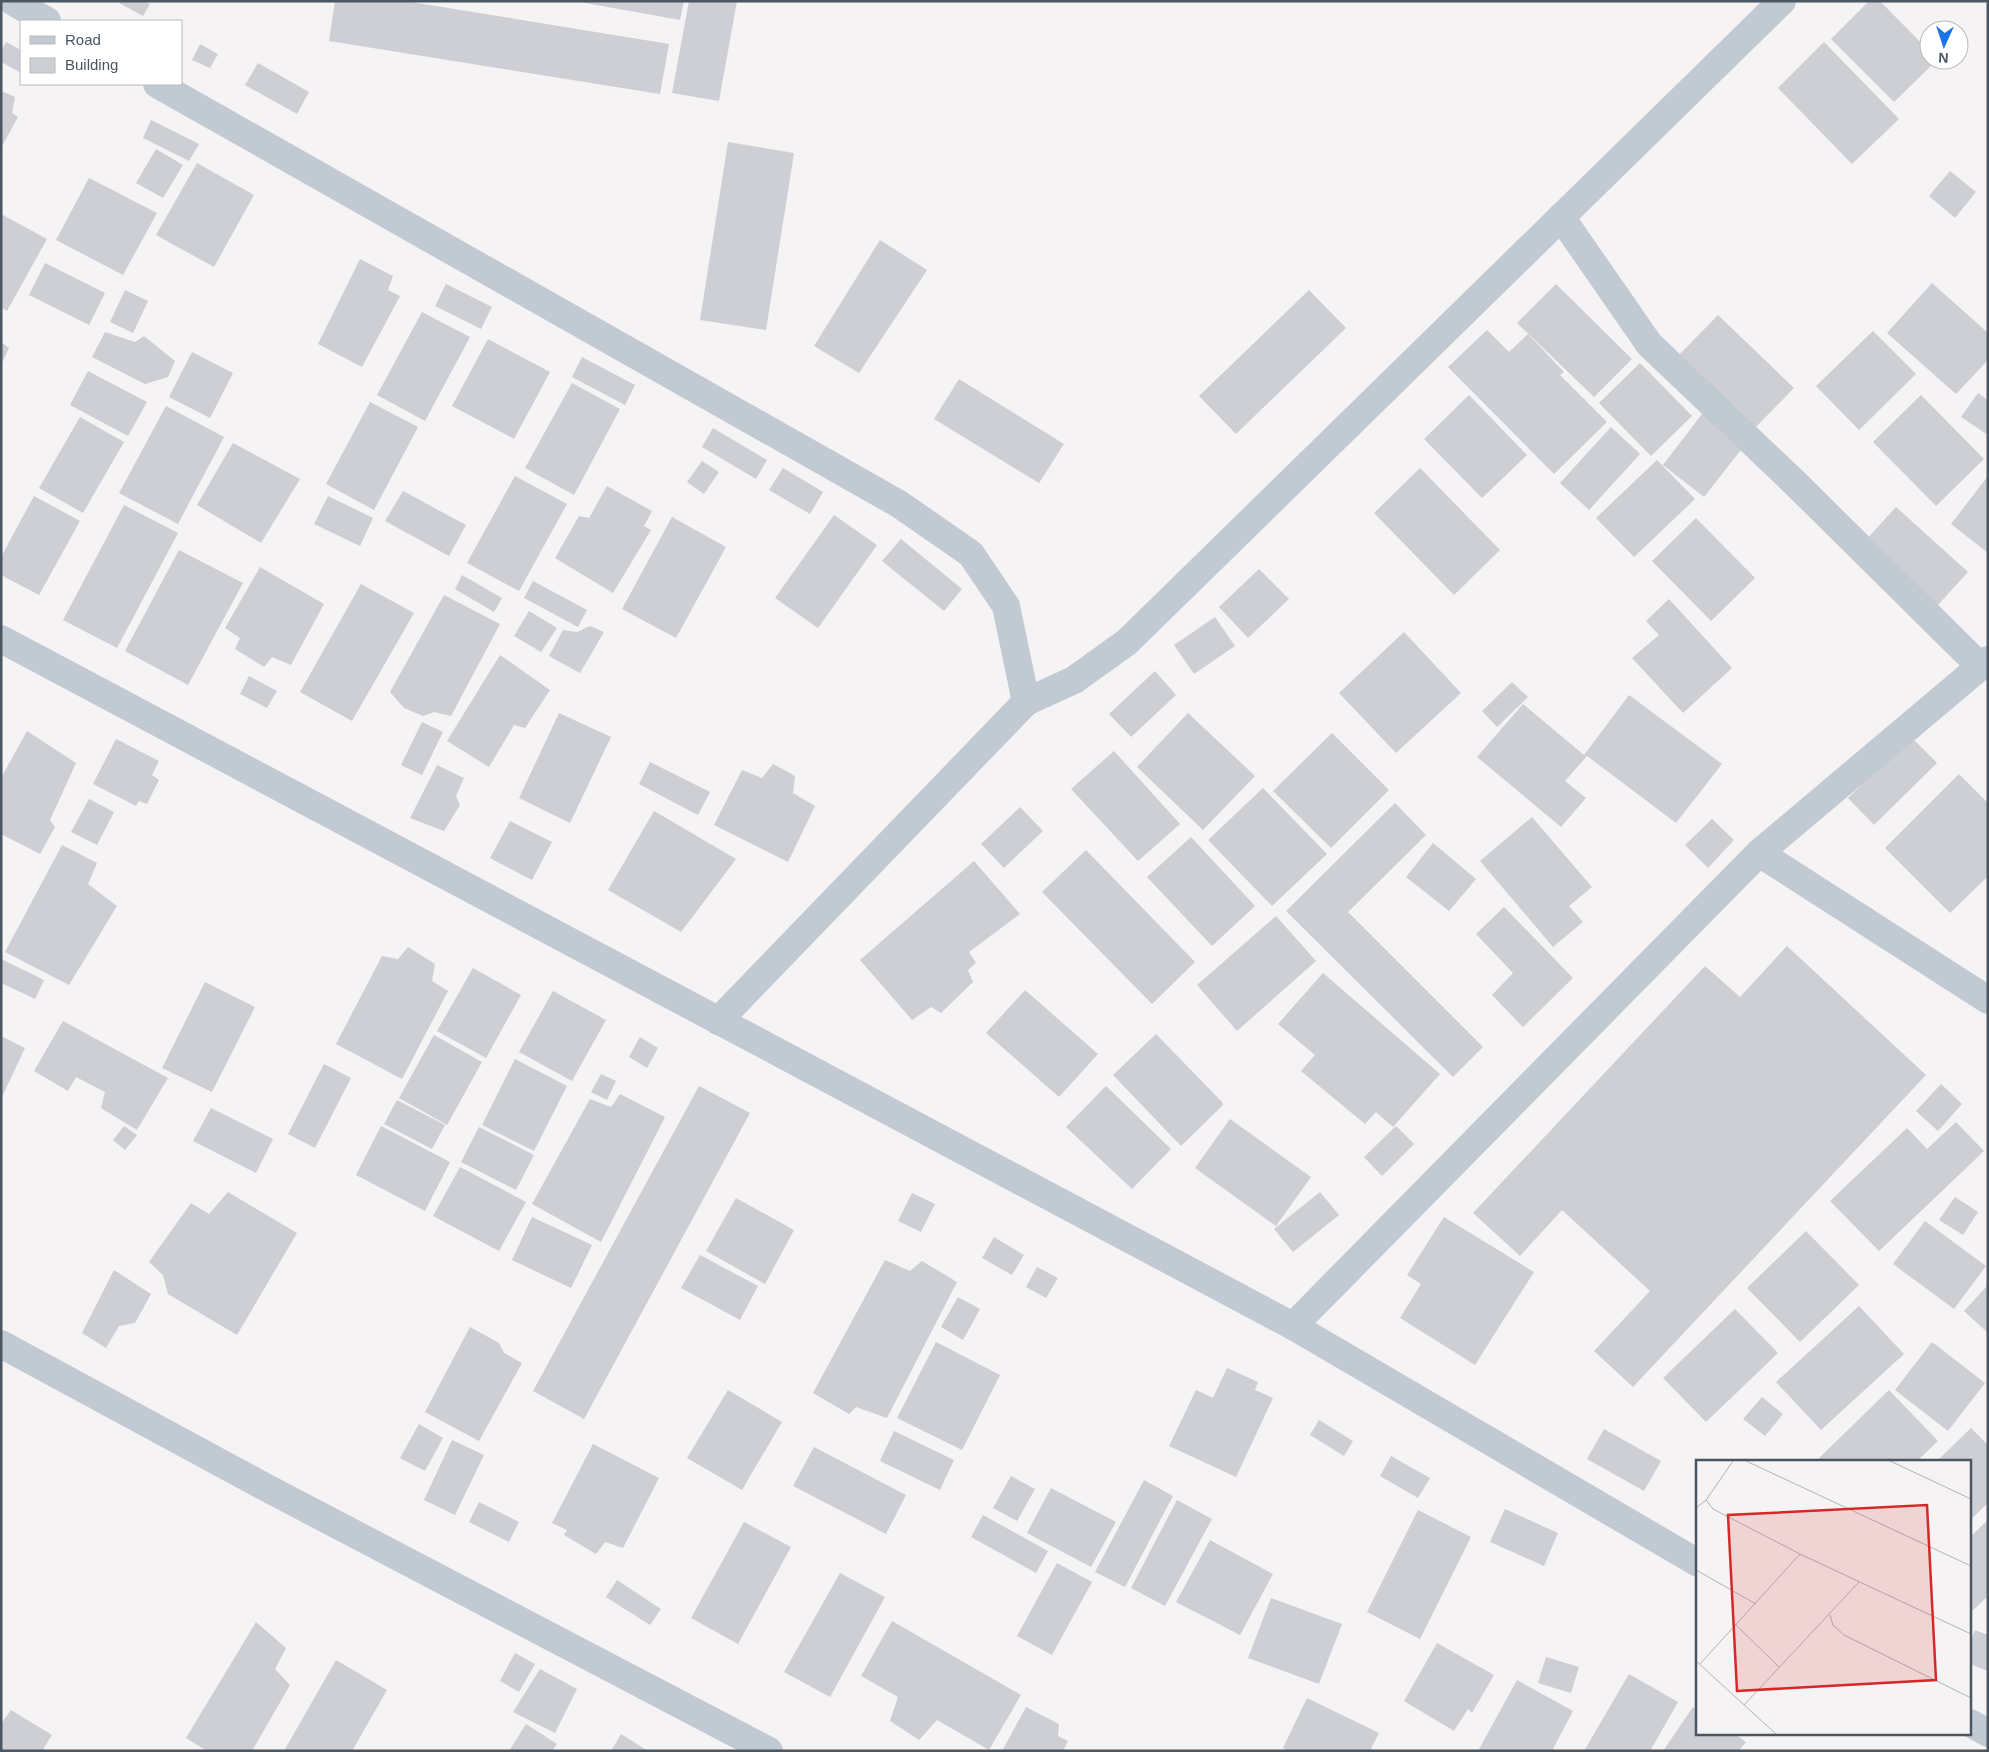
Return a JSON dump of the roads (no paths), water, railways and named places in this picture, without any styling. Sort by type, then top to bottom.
[{"type":"street","points":[[12,1],[45,20]]},
{"type":"street","points":[[718,1020],[1026,702],[1074,680],[1127,642],[1782,1]]},
{"type":"street","points":[[159,85],[899,504],[971,554],[1006,606],[1026,702]]},
{"type":"street","points":[[1294,1326],[1759,853],[1984,664],[1649,344],[1562,217]]},
{"type":"street","points":[[1,640],[1294,1326],[1696,1562]]},
{"type":"street","points":[[1759,853],[1988,1000]]},
{"type":"street","points":[[1,1344],[266,1487],[769,1751]]},
{"type":"street","points":[[1972,1723],[1988,1733]]}]
